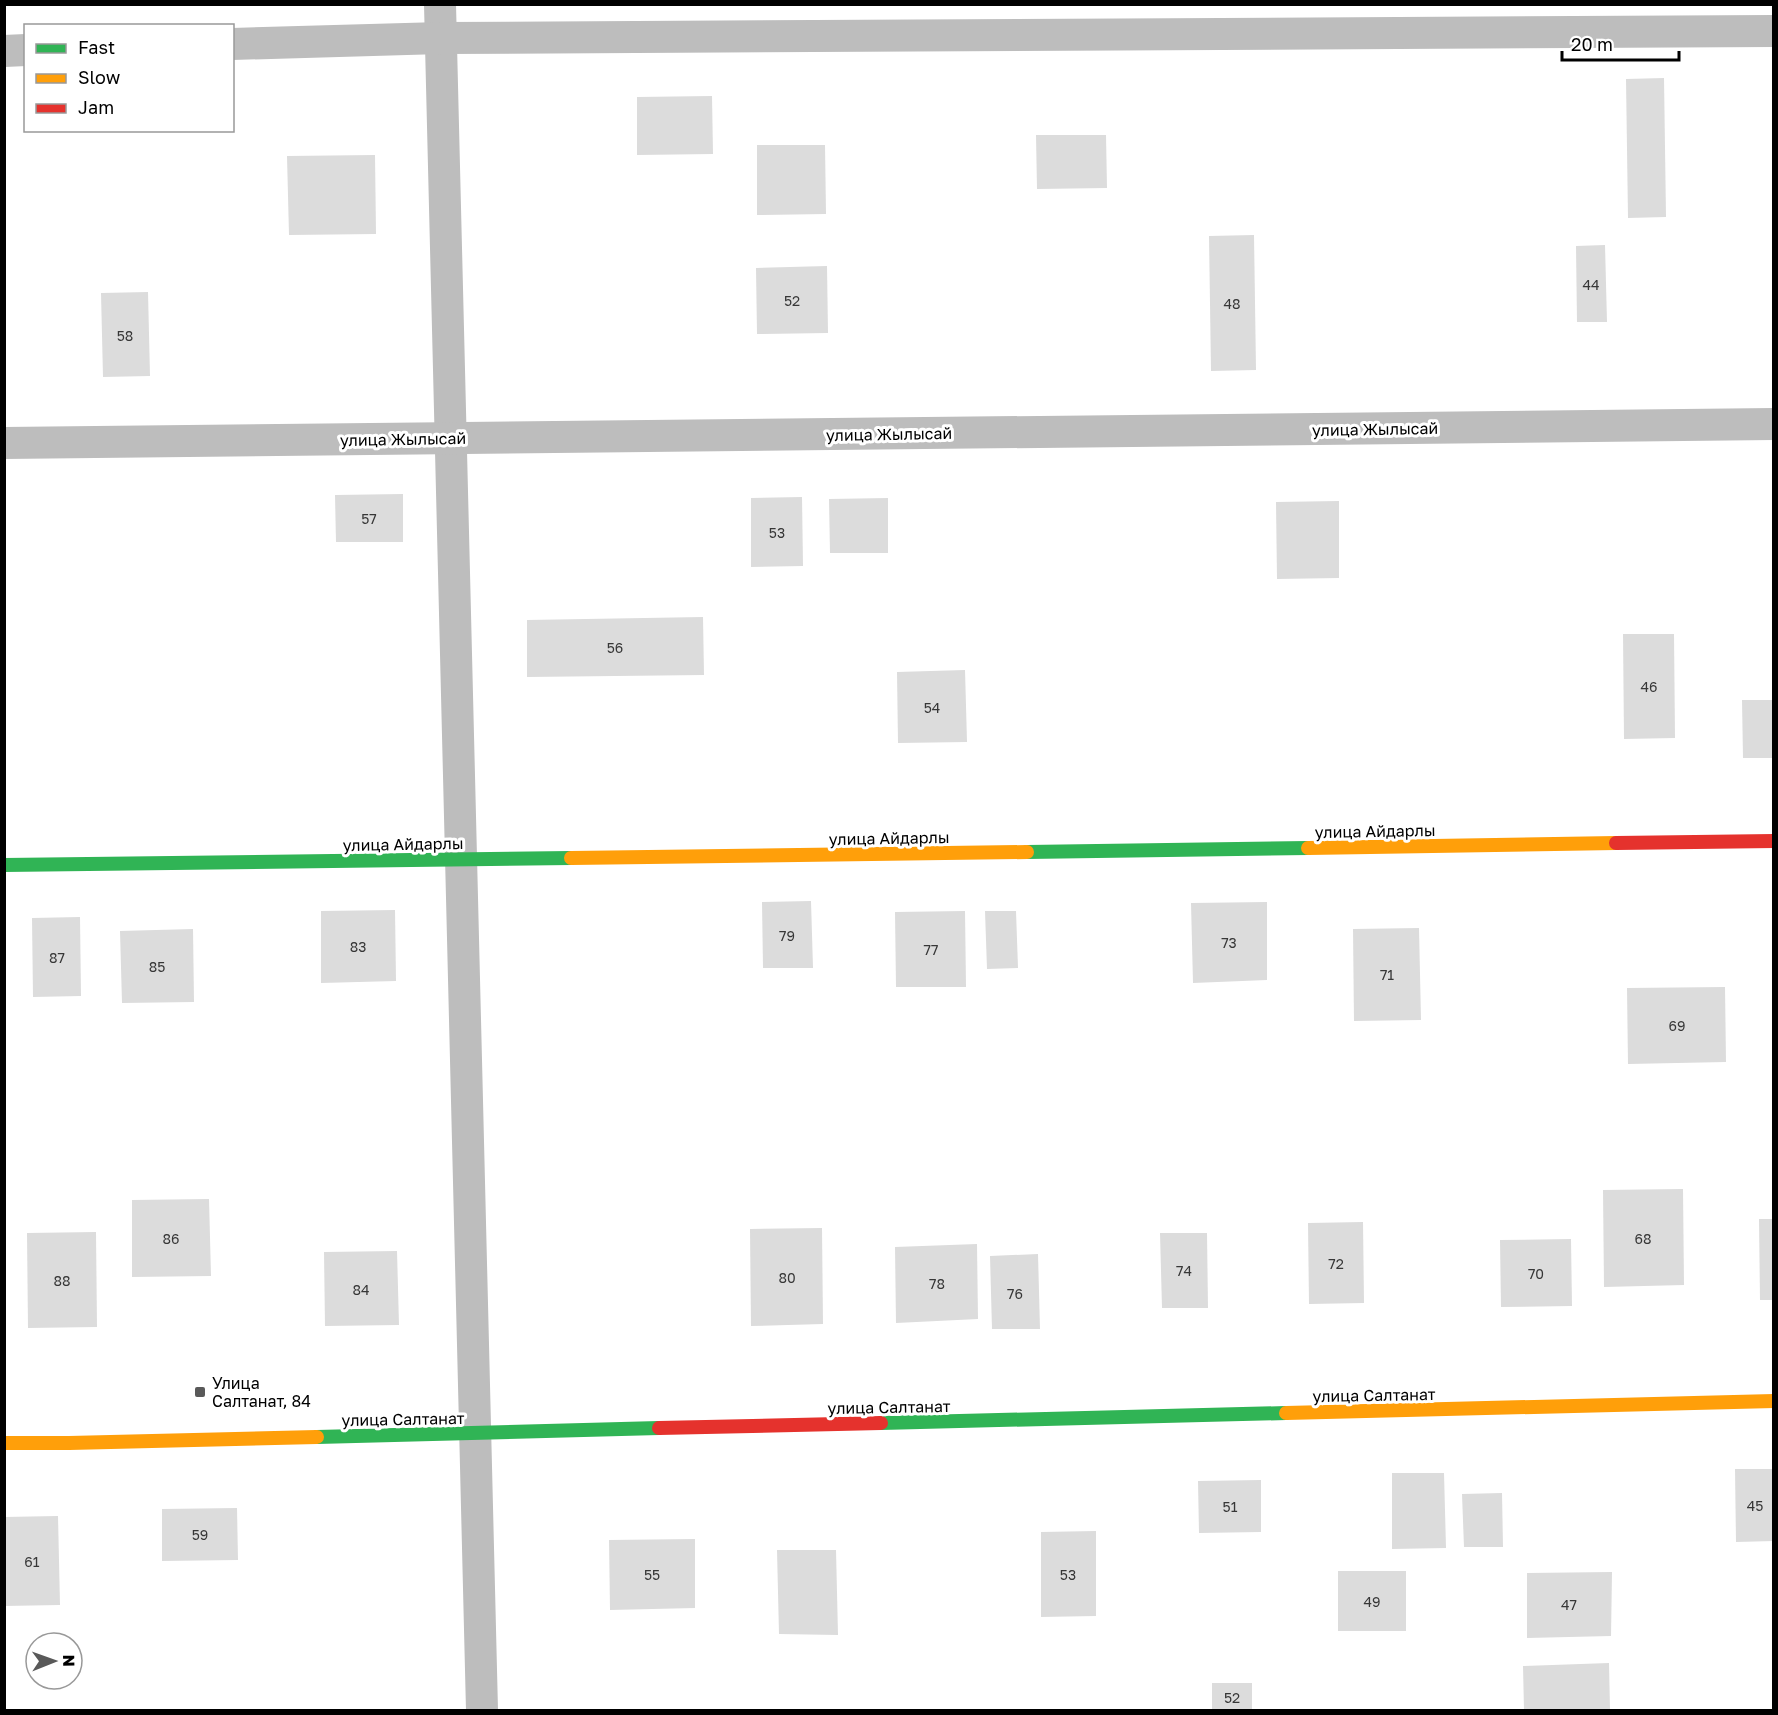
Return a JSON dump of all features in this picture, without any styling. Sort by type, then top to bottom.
[{"type":"street","points":[[440,4],[482,1710]]},
{"type":"street","points":[[234,44],[441,38],[1773,31]]},
{"type":"street","points":[[4,51],[24,50]]},
{"type":"street","name":"улица Жылысай","points":[[4,443],[1773,424]]},
{"type":"street","name":"улица Айдарлы","points":[[4,865],[1773,841]]},
{"type":"street","name":"улица Салтанат","points":[[4,1443],[1773,1401]]},
{"type":"building","points":[[1664,78],[1666,217],[1628,218],[1626,79]]},
{"type":"building","points":[[712,96],[713,154],[637,155],[637,97]]},
{"type":"building","points":[[1036,135],[1106,135],[1107,188],[1037,189]]},
{"type":"building","points":[[757,145],[825,145],[826,214],[757,215]]},
{"type":"building","points":[[375,155],[376,234],[289,235],[287,156]]},
{"type":"building","points":[[1254,235],[1256,370],[1211,371],[1209,236]]},
{"type":"building","points":[[1605,245],[1607,322],[1577,322],[1576,246]]},
{"type":"building","points":[[827,266],[828,333],[757,334],[756,268]]},
{"type":"building","points":[[148,292],[150,376],[103,377],[101,293]]},
{"type":"building","points":[[403,494],[403,542],[336,542],[335,495]]},
{"type":"building","points":[[802,497],[803,566],[751,567],[751,498]]},
{"type":"building","points":[[888,498],[888,553],[830,553],[829,499]]},
{"type":"building","points":[[1339,501],[1339,578],[1277,579],[1276,502]]},
{"type":"building","points":[[703,617],[704,675],[527,677],[527,620]]},
{"type":"building","points":[[1623,634],[1674,634],[1675,738],[1624,739]]},
{"type":"building","points":[[965,670],[967,742],[898,743],[897,672]]},
{"type":"building","points":[[1742,700],[1774,700],[1774,758],[1743,758]]},
{"type":"building","points":[[811,901],[813,968],[763,968],[762,902]]},
{"type":"building","points":[[1267,902],[1267,980],[1193,983],[1191,903]]},
{"type":"building","points":[[395,910],[396,981],[321,983],[321,911]]},
{"type":"building","points":[[965,911],[966,987],[896,987],[895,912]]},
{"type":"building","points":[[985,911],[1016,911],[1018,968],[987,969]]},
{"type":"building","points":[[80,917],[81,996],[33,997],[32,918]]},
{"type":"building","points":[[1419,928],[1421,1020],[1354,1021],[1353,929]]},
{"type":"building","points":[[193,929],[194,1002],[122,1003],[120,931]]},
{"type":"building","points":[[1725,987],[1726,1062],[1628,1064],[1627,988]]},
{"type":"building","points":[[1683,1189],[1684,1285],[1604,1287],[1603,1190]]},
{"type":"building","points":[[209,1199],[211,1276],[132,1277],[132,1200]]},
{"type":"building","points":[[1759,1219],[1774,1219],[1774,1300],[1760,1300]]},
{"type":"building","points":[[1363,1222],[1364,1303],[1309,1304],[1308,1223]]},
{"type":"building","points":[[822,1228],[823,1324],[751,1326],[750,1229]]},
{"type":"building","points":[[96,1232],[97,1327],[28,1328],[27,1233]]},
{"type":"building","points":[[1160,1233],[1207,1233],[1208,1308],[1162,1308]]},
{"type":"building","points":[[1571,1239],[1572,1306],[1501,1307],[1500,1240]]},
{"type":"building","points":[[977,1244],[978,1319],[896,1323],[895,1247]]},
{"type":"building","points":[[397,1251],[399,1325],[325,1326],[324,1252]]},
{"type":"building","points":[[1038,1254],[1040,1329],[992,1329],[990,1256]]},
{"type":"building","points":[[1735,1469],[1774,1469],[1774,1541],[1736,1542]]},
{"type":"building","points":[[1392,1473],[1444,1473],[1446,1548],[1392,1549]]},
{"type":"building","points":[[1261,1480],[1261,1532],[1199,1533],[1198,1481]]},
{"type":"building","points":[[1502,1493],[1503,1547],[1464,1547],[1462,1494]]},
{"type":"building","points":[[237,1508],[238,1560],[162,1561],[162,1509]]},
{"type":"building","points":[[58,1516],[60,1605],[4,1606],[4,1517]]},
{"type":"building","points":[[1096,1531],[1096,1616],[1041,1617],[1041,1532]]},
{"type":"building","points":[[695,1539],[695,1608],[610,1610],[609,1540]]},
{"type":"building","points":[[777,1550],[836,1550],[838,1635],[779,1634]]},
{"type":"building","points":[[1338,1571],[1406,1571],[1406,1631],[1338,1631]]},
{"type":"building","points":[[1612,1572],[1611,1636],[1527,1638],[1527,1573]]},
{"type":"building","points":[[1609,1663],[1610,1710],[1524,1710],[1523,1666]]},
{"type":"building","points":[[1212,1683],[1252,1683],[1252,1710],[1212,1710]]},
{"type":"traffic: fast","points":[[1027,852],[1308,848]]},
{"type":"traffic: fast","points":[[4,865],[571,858]]},
{"type":"traffic: fast","points":[[881,1423],[1286,1413]]},
{"type":"traffic: fast","points":[[317,1437],[659,1428]]},
{"type":"traffic: slow","points":[[1308,848],[1616,843]]},
{"type":"traffic: slow","points":[[571,858],[1027,852]]},
{"type":"traffic: slow","points":[[1286,1413],[1774,1401]]},
{"type":"traffic: slow","points":[[4,1443],[317,1437]]},
{"type":"traffic: jam","points":[[1616,843],[1774,841]]},
{"type":"traffic: jam","points":[[659,1428],[881,1423]]},
{"type":"place","name":"Улица Салтанат, 84","points":[[200,1392]]}]
